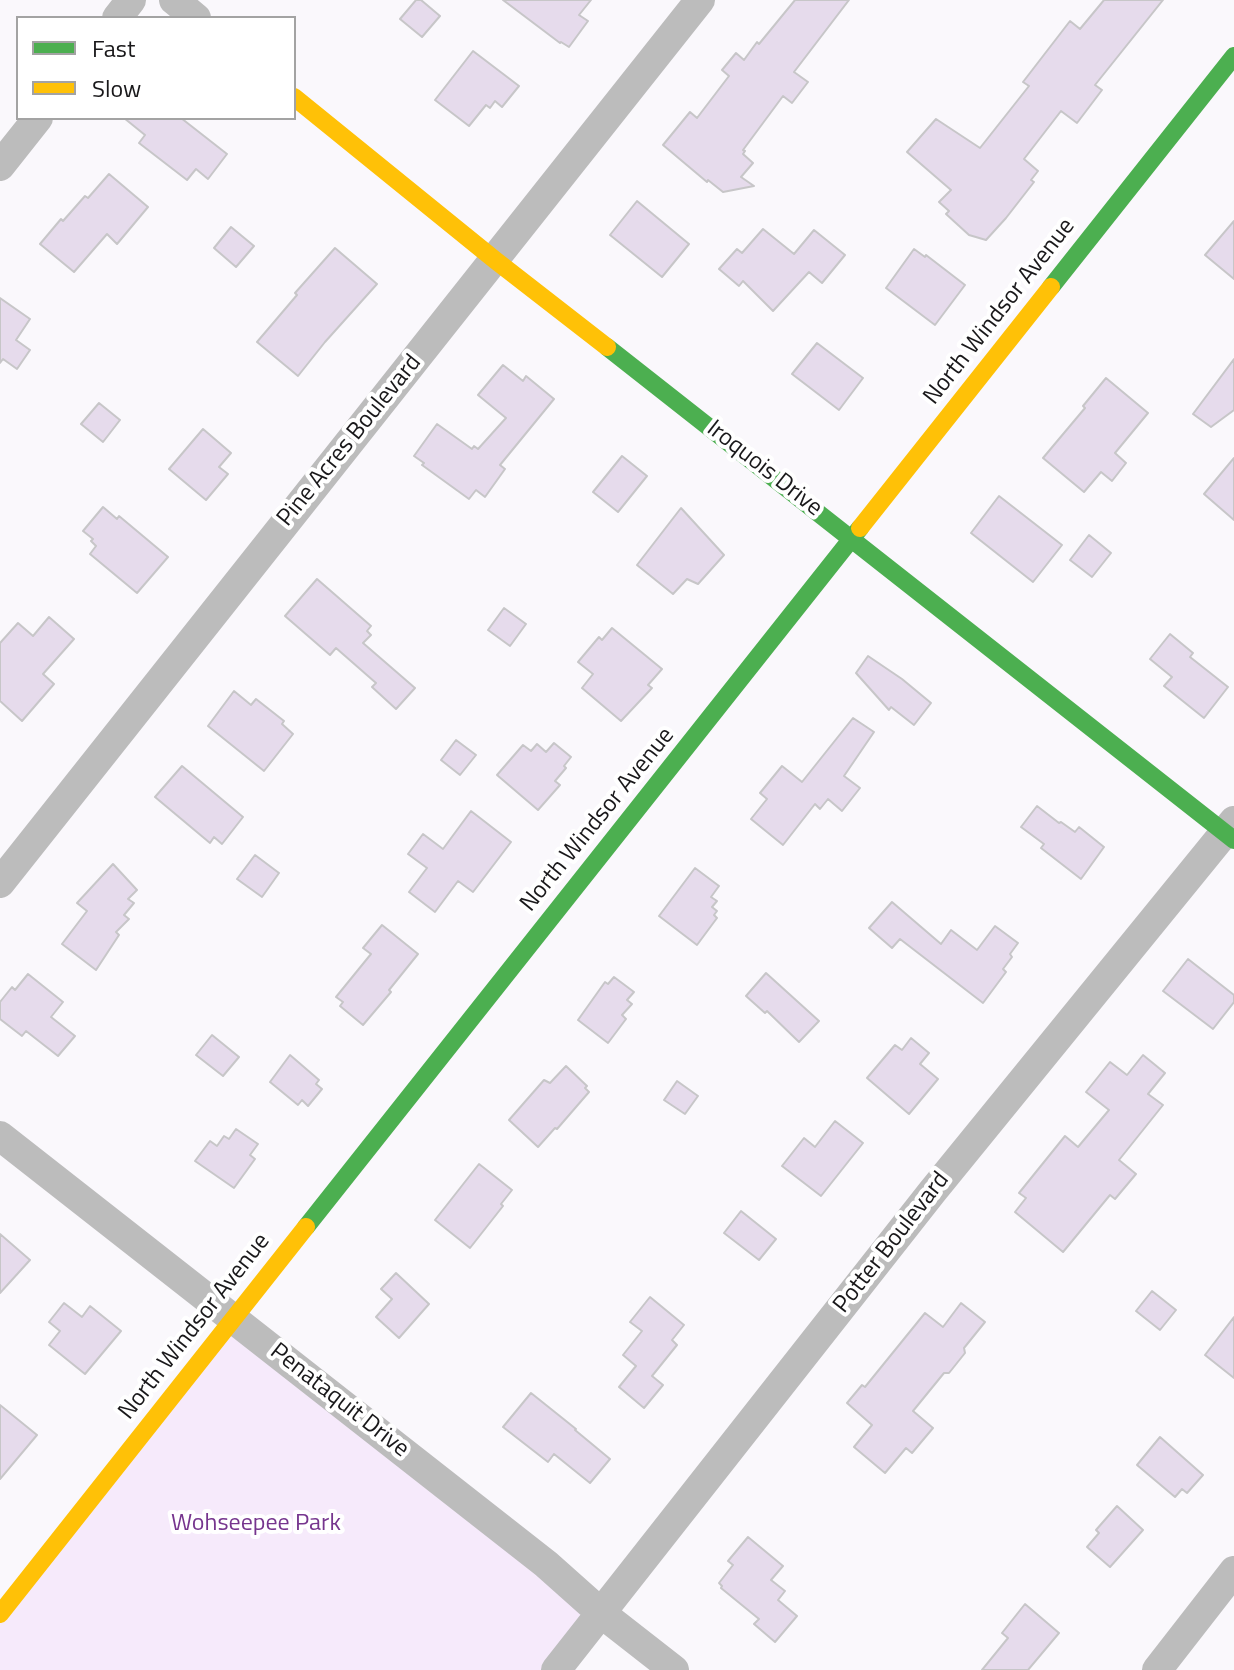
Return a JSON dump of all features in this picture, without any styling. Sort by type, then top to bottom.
[{"type":"street","points":[[119,16],[131,0]]},
{"type":"street","points":[[174,0],[194,16]]},
{"type":"street","name":"Pine Acres Boulevard","points":[[0,883],[700,0]]},
{"type":"street","name":"North Windsor Avenue","points":[[0,1614],[1234,56]]},
{"type":"street","name":"Iroquois Drive","points":[[296,99],[495,260],[1231,831]]},
{"type":"street","points":[[0,166],[36,120]]},
{"type":"street","name":"Potter Boulevard","points":[[556,1670],[932,1192],[1231,831]]},
{"type":"street","name":"Penataquit Drive","points":[[0,1136],[546,1564],[601,1613],[674,1670]]},
{"type":"street","points":[[1157,1670],[1234,1571]]},
{"type":"green space","name":"Wohseepee Park","points":[[233,1318],[601,1613],[556,1670],[0,1670],[0,1612]]},
{"type":"building","points":[[416,0],[421,0],[440,16],[422,37],[400,19]]},
{"type":"building","points":[[503,0],[591,0],[579,15],[588,21],[569,47]]},
{"type":"building","points":[[795,0],[849,0],[794,72],[808,82],[792,103],[783,96],[743,150],[743,154],[753,163],[741,177],[754,186],[723,192],[663,145],[690,112],[697,118],[729,76],[722,70],[736,53],[744,60]]},
{"type":"building","points":[[1104,0],[1163,0],[1095,85],[1102,90],[1077,123],[1061,111],[1024,159],[1038,171],[1031,180],[1034,182],[1006,218],[986,240],[969,235],[946,214],[949,211],[939,202],[951,190],[907,152],[936,119],[980,148],[1029,86],[1023,82],[1070,21],[1080,29]]},
{"type":"building","points":[[473,51],[519,86],[502,107],[495,101],[490,108],[486,105],[469,126],[435,100]]},
{"type":"building","points":[[126,120],[184,120],[227,154],[208,179],[196,169],[187,180],[139,143],[145,135]]},
{"type":"building","points":[[109,174],[148,207],[117,244],[107,234],[74,272],[40,244],[61,219],[63,221],[85,196],[88,198]]},
{"type":"building","points":[[637,201],[689,244],[662,277],[610,235]]},
{"type":"building","points":[[1234,221],[1234,279],[1205,255]]},
{"type":"building","points":[[231,227],[254,246],[236,267],[214,248]]},
{"type":"building","points":[[763,229],[794,254],[814,230],[845,255],[822,283],[809,272],[773,311],[743,281],[739,286],[719,269],[737,249],[742,253]]},
{"type":"building","points":[[335,248],[377,284],[298,376],[257,342]]},
{"type":"building","points":[[914,249],[965,285],[935,325],[886,288]]},
{"type":"building","points":[[0,298],[30,319],[16,340],[30,350],[17,369],[3,359],[0,363]]},
{"type":"building","points":[[817,343],[863,378],[839,410],[792,374]]},
{"type":"building","points":[[1234,359],[1234,410],[1211,427],[1193,414]]},
{"type":"building","points":[[503,365],[523,381],[526,376],[554,399],[500,465],[505,469],[485,497],[476,490],[469,499],[414,456],[437,424],[472,449],[474,446],[478,449],[506,418],[478,395]]},
{"type":"building","points":[[1106,378],[1148,413],[1115,453],[1126,463],[1112,481],[1101,472],[1084,492],[1043,458]]},
{"type":"building","points":[[99,403],[120,420],[103,442],[81,424]]},
{"type":"building","points":[[203,429],[231,453],[219,467],[228,474],[206,500],[169,469]]},
{"type":"building","points":[[622,456],[647,476],[618,512],[593,492]]},
{"type":"building","points":[[1234,458],[1234,520],[1204,494]]},
{"type":"building","points":[[999,496],[1062,545],[1033,582],[971,533]]},
{"type":"building","points":[[103,507],[117,519],[119,516],[168,557],[137,593],[90,554],[96,546],[83,531]]},
{"type":"building","points":[[681,508],[724,555],[698,584],[687,579],[673,594],[637,565]]},
{"type":"building","points":[[1089,535],[1111,553],[1092,577],[1070,560]]},
{"type":"building","points":[[317,579],[371,626],[367,631],[371,635],[363,643],[415,688],[396,709],[372,687],[376,683],[336,648],[330,655],[285,616]]},
{"type":"building","points":[[504,608],[526,624],[510,646],[488,630]]},
{"type":"building","points":[[49,617],[74,639],[43,674],[54,684],[22,721],[0,701],[0,643],[18,623],[33,636]]},
{"type":"building","points":[[612,628],[662,669],[648,685],[652,688],[621,721],[582,688],[593,674],[578,662],[599,637],[602,640]]},
{"type":"building","points":[[1170,634],[1193,653],[1190,657],[1228,687],[1204,718],[1164,686],[1172,677],[1150,659]]},
{"type":"building","points":[[868,656],[931,703],[914,725],[891,707],[889,710],[856,673]]},
{"type":"building","points":[[234,691],[251,705],[256,699],[284,721],[282,724],[293,734],[264,771],[208,726]]},
{"type":"building","points":[[853,718],[874,732],[844,776],[860,788],[842,811],[828,799],[820,809],[815,804],[783,845],[751,819],[767,799],[760,793],[782,766],[802,782]]},
{"type":"building","points":[[456,740],[476,755],[460,775],[441,760]]},
{"type":"building","points":[[554,743],[571,757],[555,781],[560,785],[538,810],[497,775],[523,745],[531,751],[537,744],[546,752]]},
{"type":"building","points":[[182,766],[243,817],[222,844],[214,837],[210,843],[155,797]]},
{"type":"building","points":[[1037,806],[1075,832],[1079,827],[1104,847],[1081,879],[1041,848],[1044,844],[1021,827]]},
{"type":"building","points":[[471,811],[511,842],[473,892],[458,881],[435,912],[409,892],[427,868],[408,854],[423,834],[443,849]]},
{"type":"building","points":[[255,855],[279,873],[262,897],[237,879]]},
{"type":"building","points":[[113,864],[137,890],[128,899],[134,903],[124,915],[129,919],[116,932],[119,935],[96,970],[62,944],[87,911],[77,903]]},
{"type":"building","points":[[695,868],[719,886],[711,897],[717,901],[712,907],[717,911],[714,915],[717,918],[697,945],[659,916]]},
{"type":"building","points":[[892,902],[941,944],[951,930],[977,950],[995,926],[1018,943],[1003,969],[1006,972],[983,1003],[900,939],[892,948],[869,928]]},
{"type":"building","points":[[382,925],[418,954],[363,1025],[340,1006],[343,1002],[336,997],[371,954],[363,948]]},
{"type":"building","points":[[1188,959],[1234,995],[1234,1002],[1213,1029],[1163,991]]},
{"type":"building","points":[[766,973],[819,1021],[799,1042],[767,1011],[765,1013],[746,996]]},
{"type":"building","points":[[28,974],[63,1002],[51,1017],[75,1036],[58,1056],[26,1031],[22,1036],[0,1019],[0,1002]]},
{"type":"building","points":[[614,977],[634,992],[627,1000],[632,1004],[622,1015],[626,1019],[608,1043],[578,1020],[605,982],[608,984]]},
{"type":"building","points":[[212,1035],[239,1057],[223,1076],[196,1055]]},
{"type":"building","points":[[911,1038],[929,1053],[920,1064],[938,1079],[909,1114],[867,1078],[895,1045],[902,1050]]},
{"type":"building","points":[[290,1055],[319,1080],[316,1084],[322,1089],[308,1106],[302,1100],[298,1105],[270,1082]]},
{"type":"building","points":[[1143,1055],[1165,1073],[1148,1094],[1163,1105],[1119,1160],[1136,1174],[1115,1199],[1110,1195],[1063,1252],[1015,1212],[1026,1198],[1019,1193],[1065,1136],[1078,1147],[1109,1110],[1086,1092],[1110,1062],[1127,1075]]},
{"type":"building","points":[[566,1066],[587,1086],[585,1088],[589,1092],[538,1147],[509,1120],[544,1080],[550,1083]]},
{"type":"building","points":[[677,1081],[698,1096],[685,1114],[664,1100]]},
{"type":"building","points":[[835,1121],[863,1143],[821,1196],[782,1166],[804,1138],[815,1147]]},
{"type":"building","points":[[236,1129],[258,1144],[250,1155],[255,1159],[234,1188],[195,1161],[210,1141],[217,1146],[224,1136],[229,1139]]},
{"type":"building","points":[[479,1164],[512,1190],[470,1248],[435,1220]]},
{"type":"building","points":[[741,1211],[776,1239],[759,1260],[724,1233]]},
{"type":"building","points":[[0,1234],[30,1260],[0,1293]]},
{"type":"building","points":[[396,1273],[429,1304],[399,1338],[376,1317],[392,1299],[381,1289]]},
{"type":"building","points":[[1152,1291],[1176,1310],[1160,1330],[1136,1311]]},
{"type":"building","points":[[650,1297],[684,1325],[672,1340],[677,1345],[652,1376],[663,1385],[644,1408],[619,1387],[636,1366],[623,1355],[642,1331],[630,1322]]},
{"type":"building","points":[[64,1303],[82,1317],[90,1306],[121,1331],[85,1374],[49,1345],[60,1331],[49,1322]]},
{"type":"building","points":[[961,1303],[985,1322],[949,1373],[944,1373],[913,1411],[933,1428],[912,1453],[906,1448],[885,1473],[854,1447],[872,1425],[847,1403],[862,1385],[865,1387],[925,1313],[943,1327]]},
{"type":"building","points":[[1234,1317],[1234,1378],[1205,1355]]},
{"type":"building","points":[[531,1393],[610,1459],[590,1483],[554,1454],[548,1462],[503,1427]]},
{"type":"building","points":[[0,1405],[37,1435],[0,1479]]},
{"type":"building","points":[[1160,1437],[1203,1475],[1187,1493],[1182,1489],[1175,1497],[1137,1465]]},
{"type":"building","points":[[1117,1506],[1143,1530],[1110,1567],[1087,1547],[1099,1533],[1096,1530]]},
{"type":"building","points":[[748,1537],[783,1566],[771,1580],[785,1591],[778,1600],[797,1616],[775,1642],[754,1624],[759,1619],[719,1583],[733,1565],[728,1561]]},
{"type":"building","points":[[1025,1604],[1059,1633],[1028,1670],[982,1670],[1008,1638],[1002,1633]]},
{"type":"traffic: fast","points":[[1051,287],[1234,56]]},
{"type":"traffic: fast","points":[[607,347],[1234,840]]},
{"type":"traffic: fast","points":[[306,1227],[860,528]]},
{"type":"traffic: slow","points":[[296,99],[607,347]]},
{"type":"traffic: slow","points":[[860,528],[1051,287]]},
{"type":"traffic: slow","points":[[0,1614],[306,1227]]}]
